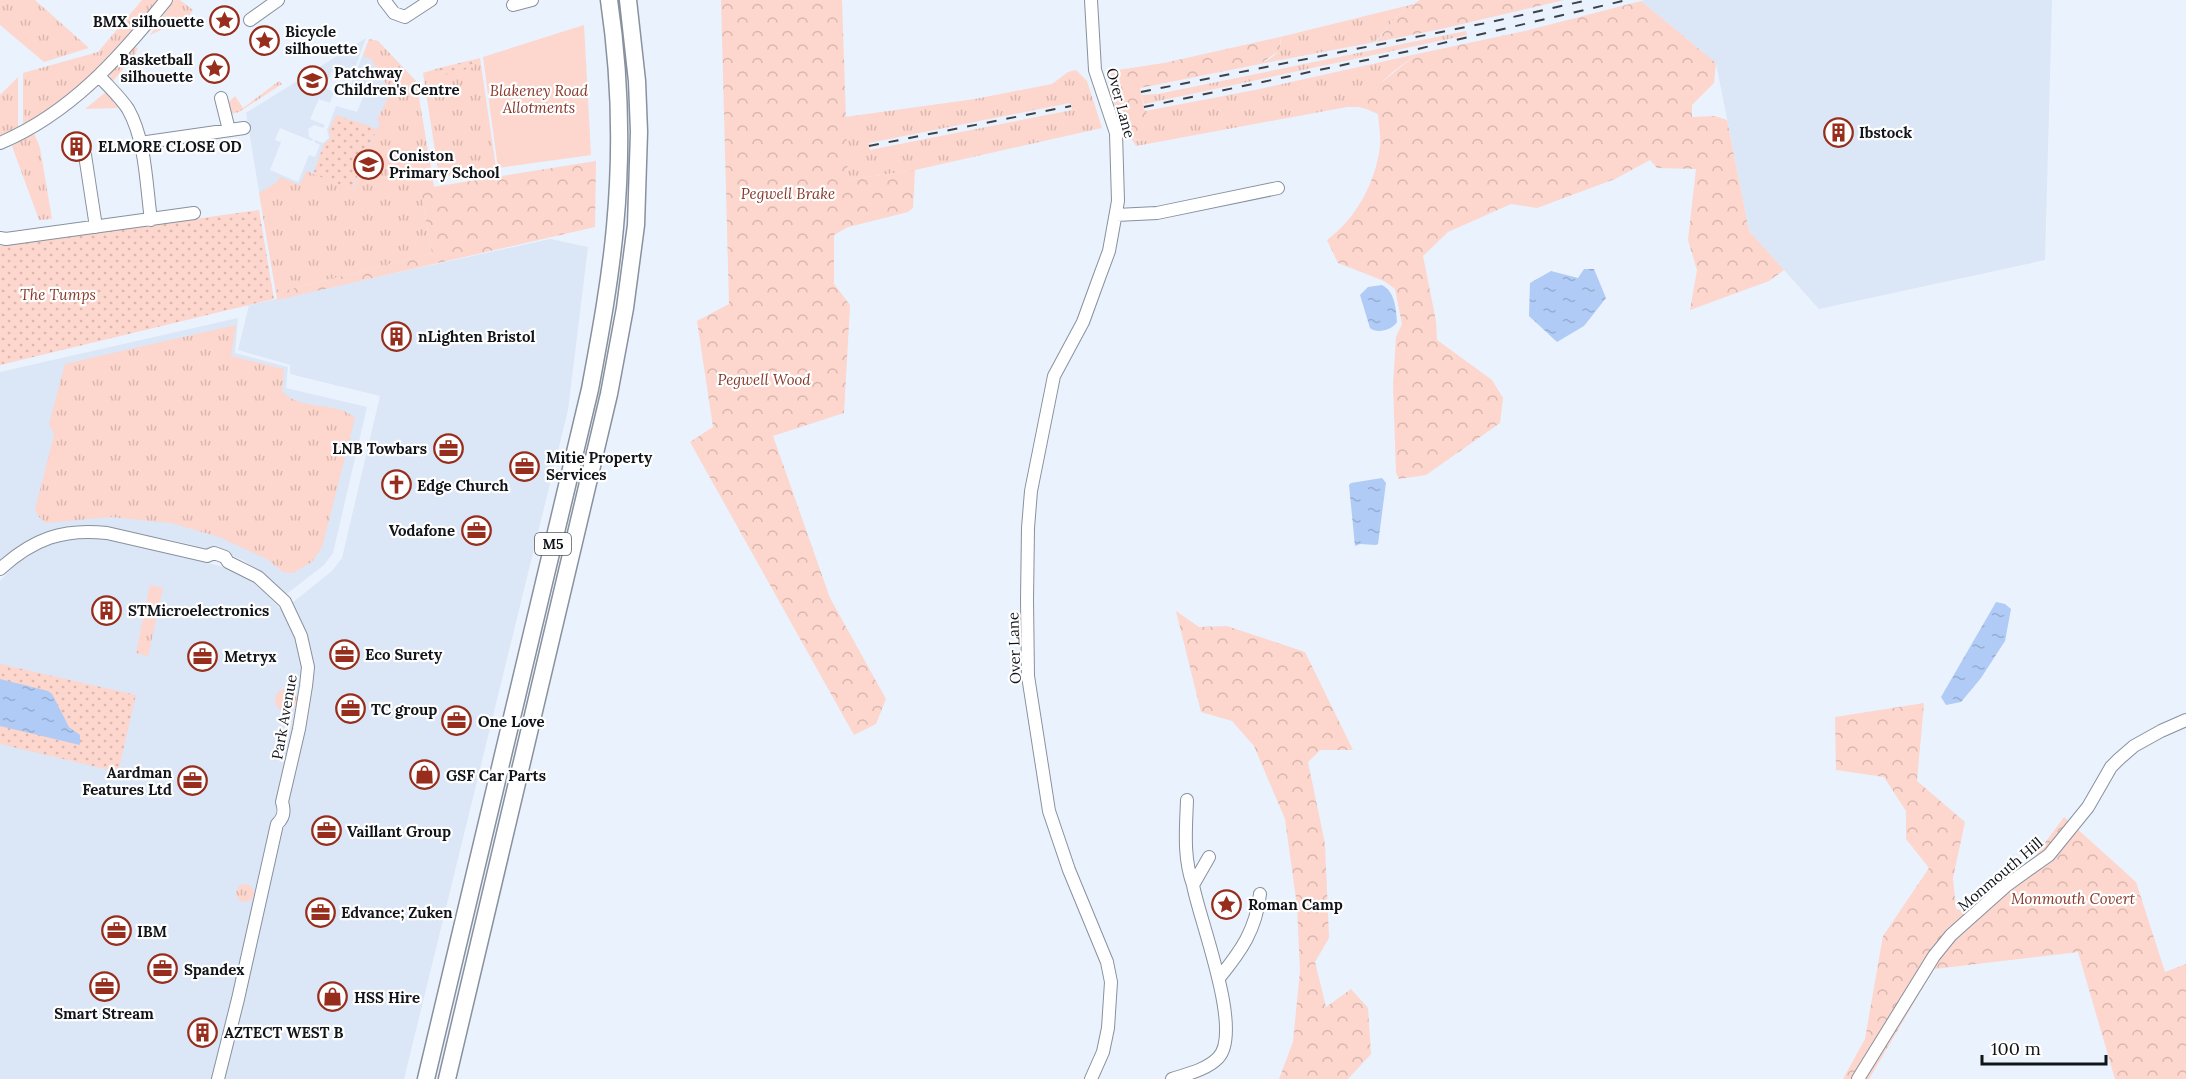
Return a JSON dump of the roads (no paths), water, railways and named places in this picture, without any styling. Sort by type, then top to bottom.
[{"type":"highway","name":"M5","points":[[426,1079],[590,389],[606,303],[616,226],[619,132],[609,0]]},
{"type":"highway","name":"M5","points":[[447,1079],[609,394],[625,308],[636,225],[639,132],[637,81],[628,0]]},
{"type":"street","points":[[0,143],[61,110],[100,77],[166,0]]},
{"type":"street","points":[[250,20],[278,0]]},
{"type":"street","points":[[384,0],[394,13],[405,17],[431,0]]},
{"type":"street","points":[[513,5],[532,0]]},
{"type":"street","name":"Over Lane","points":[[1091,0],[1095,70],[1116,133],[1118,166],[1116,214],[1109,251],[1083,322],[1054,376],[1031,491],[1028,528],[1028,676],[1042,773],[1054,830],[1107,963],[1111,982],[1108,1028],[1102,1052],[1091,1079]]},
{"type":"street","points":[[100,77],[128,109],[136,126],[141,143],[151,220]]},
{"type":"street","points":[[221,98],[229,130]]},
{"type":"street","points":[[141,143],[244,128]]},
{"type":"street","points":[[85,156],[96,227]]},
{"type":"street","points":[[1116,214],[1157,213],[1278,188]]},
{"type":"street","points":[[0,238],[194,213]]},
{"type":"street","name":"Park Avenue","points":[[0,569],[13,557],[38,541],[56,535],[90,531],[207,556],[214,553],[225,556],[228,562],[258,577],[285,603],[301,636],[308,667],[300,721],[282,802],[276,806],[274,818],[277,824],[266,882],[218,1079]]},
{"type":"street","name":"Monmouth Hill","points":[[1858,1079],[1929,965],[1951,935],[2007,885],[2049,855],[2088,807],[2111,767],[2119,759],[2134,746],[2186,720]]},
{"type":"street","points":[[1172,1079],[1204,1068],[1218,1058],[1225,1045],[1226,1035],[1219,978],[1188,872],[1185,848],[1186,800]]},
{"type":"street","points":[[1193,885],[1209,857]]},
{"type":"street","points":[[1219,978],[1236,957],[1254,928],[1260,894]]},
{"type":"water","points":[[1584,269],[1594,269],[1606,298],[1584,326],[1557,342],[1529,316],[1530,283],[1551,271],[1578,278]]},
{"type":"water","points":[[1382,285],[1392,296],[1397,322],[1388,329],[1376,331],[1370,328],[1360,295],[1368,287]]},
{"type":"water","points":[[1382,478],[1386,483],[1378,544],[1355,546],[1349,485]]},
{"type":"water","points":[[1996,602],[2005,604],[2011,609],[2005,641],[1981,678],[1961,702],[1946,705],[1941,697]]},
{"type":"water","points":[[0,679],[52,694],[69,727],[80,735],[80,745],[0,726]]},
{"type":"railway","points":[[1141,92],[1491,22],[1588,0]]},
{"type":"railway","points":[[1144,107],[1409,51],[1627,0]]},
{"type":"railway","points":[[869,146],[1071,106]]},
{"type":"place","name":"BMX silhouette","points":[[225,21]]},
{"type":"place","name":"Bicycle silhouette","points":[[264,40]]},
{"type":"place","name":"Basketball silhouette","points":[[214,68]]},
{"type":"place","name":"Patchway Children's Centre","points":[[313,81]]},
{"type":"place","name":"Ibstock","points":[[1838,132]]},
{"type":"place","name":"ELMORE CLOSE OD","points":[[77,146]]},
{"type":"place","name":"Coniston Primary School","points":[[368,164]]},
{"type":"place","name":"nLighten Bristol","points":[[397,336]]},
{"type":"place","name":"LNB Towbars","points":[[448,448]]},
{"type":"place","name":"Mitie Property Services","points":[[525,466]]},
{"type":"place","name":"Edge Church","points":[[396,485]]},
{"type":"place","name":"Vodafone","points":[[476,530]]},
{"type":"place","name":"STMicroelectronics","points":[[107,610]]},
{"type":"place","name":"Eco Surety","points":[[344,654]]},
{"type":"place","name":"Metryx","points":[[203,656]]},
{"type":"place","name":"TC group","points":[[350,709]]},
{"type":"place","name":"One Love","points":[[457,721]]},
{"type":"place","name":"GSF Car Parts","points":[[425,775]]},
{"type":"place","name":"Aardman Features Ltd","points":[[193,781]]},
{"type":"place","name":"Vaillant Group","points":[[326,831]]},
{"type":"place","name":"Roman Camp","points":[[1227,904]]},
{"type":"place","name":"Edvance; Zuken","points":[[320,912]]},
{"type":"place","name":"IBM","points":[[116,931]]},
{"type":"place","name":"Spandex","points":[[163,969]]},
{"type":"place","name":"Smart Stream","points":[[104,986]]},
{"type":"place","name":"HSS Hire","points":[[333,997]]},
{"type":"place","name":"AZTECT WEST B","points":[[203,1032]]},
{"type":"park label","name":"Blakeney Road Allotments","points":[[539,98]]},
{"type":"park label","name":"Pegwell Brake","points":[[788,193]]},
{"type":"park label","name":"The Tumps","points":[[58,294]]},
{"type":"park label","name":"Pegwell Wood","points":[[764,379]]},
{"type":"park label","name":"Monmouth Covert","points":[[2073,898]]}]
